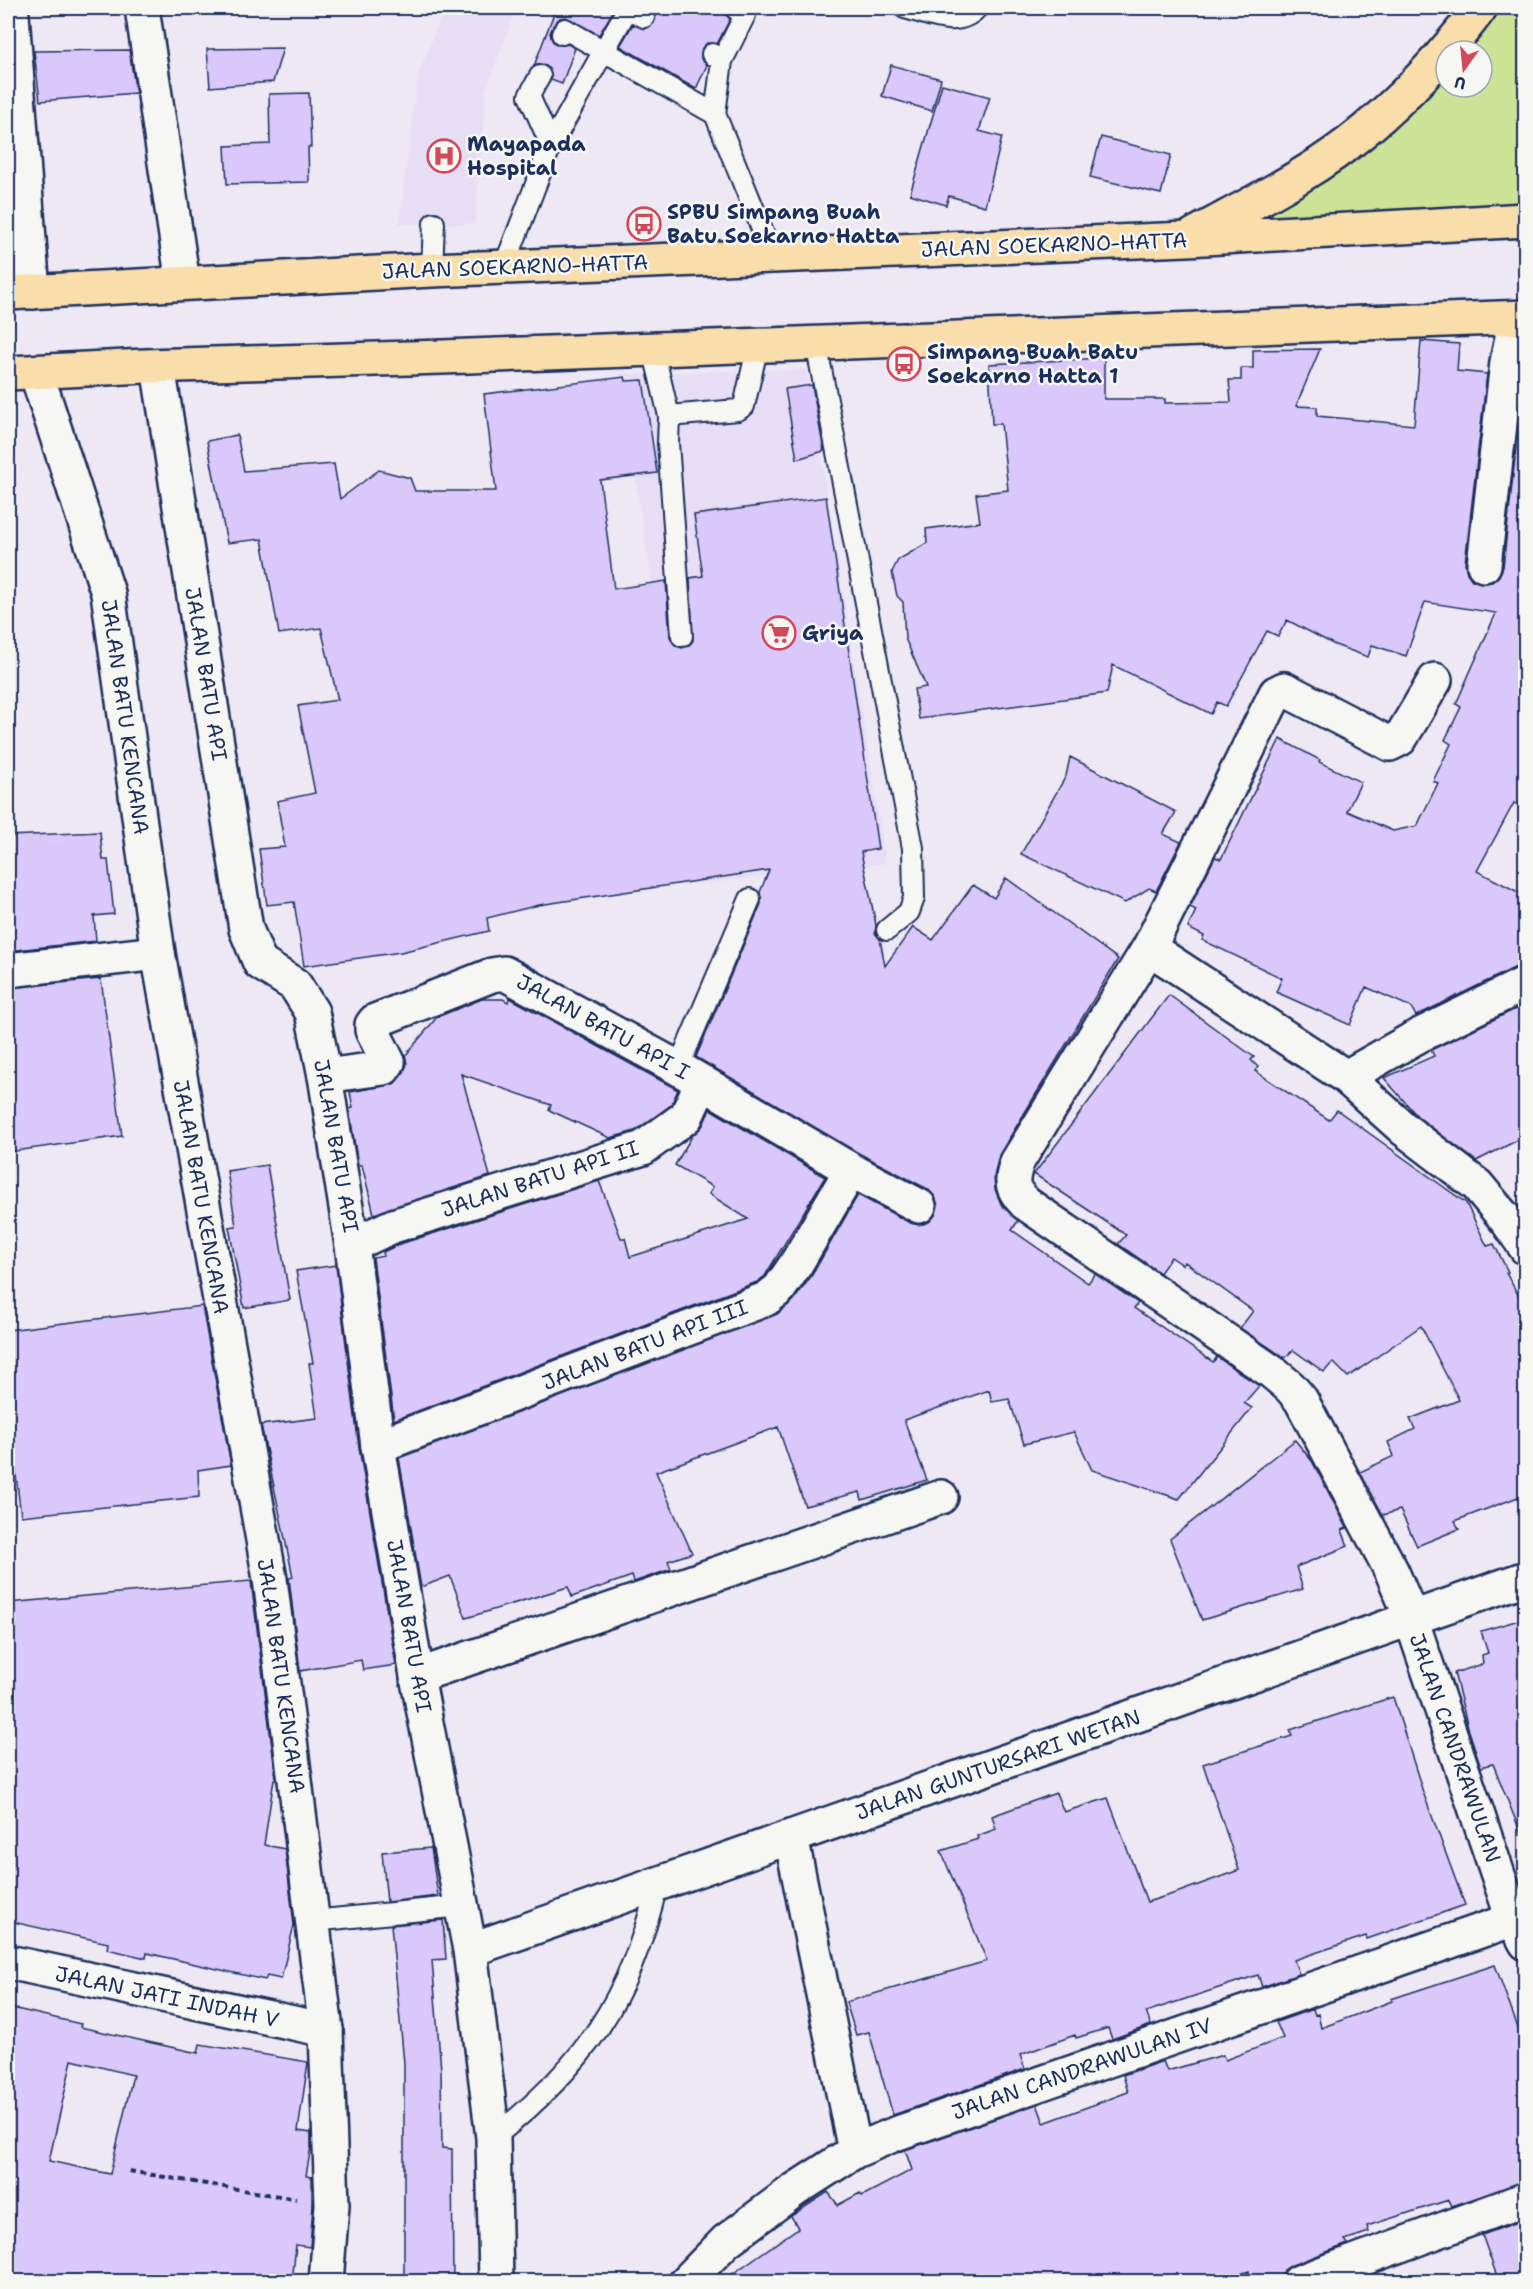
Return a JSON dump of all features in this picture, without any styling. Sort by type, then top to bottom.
[{"type":"highway","points":[[1187,239],[1313,168],[1364,131],[1417,82],[1452,44],[1480,8]]},
{"type":"highway","name":"JALAN SOEKARNO-HATTA","points":[[20,292],[432,270],[1187,239],[1526,220]]},
{"type":"highway","points":[[22,373],[158,366],[1521,317]]},
{"type":"street","points":[[9,8],[12,15],[20,292]]},
{"type":"street","points":[[142,8],[183,283]]},
{"type":"street","points":[[1484,565],[1508,362],[1521,317]]},
{"type":"street","name":"JALAN BATU API","points":[[158,366],[246,929],[260,963],[296,985],[312,1012],[325,1076],[352,1245],[378,1446],[417,1676],[470,1950],[493,2138],[496,2282]]},
{"type":"street","name":"JALAN BATU KENCANA","points":[[22,373],[108,593],[158,953],[270,1579],[326,2030],[332,2205],[326,2282]]},
{"type":"street","points":[[1435,680],[1400,739],[1390,744],[1284,690],[1276,693],[1149,948],[1346,1077],[1405,1130],[1476,1185],[1508,1222],[1526,1248]]},
{"type":"street","name":"JALAN CANDRAWULAN","points":[[1149,948],[1017,1162],[1012,1181],[1015,1193],[1025,1203],[1272,1372],[1290,1386],[1301,1400],[1392,1572],[1409,1613],[1521,1926]]},
{"type":"street","points":[[8,970],[158,953]]},
{"type":"street","name":"JALAN BATU API I","points":[[325,1076],[384,1068],[388,1062],[372,1030],[375,1021],[504,972],[690,1075],[851,1170],[919,1206]]},
{"type":"street","points":[[1346,1077],[1418,1036],[1526,983]]},
{"type":"street","name":"JALAN BATU API II","points":[[352,1245],[393,1226],[643,1148],[686,1117],[690,1075]]},
{"type":"street","name":"JALAN BATU API III","points":[[378,1446],[766,1299],[779,1289],[796,1264],[851,1170]]},
{"type":"street","points":[[417,1676],[941,1497]]},
{"type":"street","name":"JALAN GUNTURSARI WETAN","points":[[470,1950],[791,1837],[1409,1613],[1526,1578]]},
{"type":"street","points":[[791,1837],[855,2151]]},
{"type":"street","name":"JALAN CANDRAWULAN IV","points":[[686,2282],[726,2241],[793,2191],[855,2151],[895,2134],[1521,1926]]},
{"type":"street","name":"JALAN JATI INDAH V","points":[[8,1962],[326,2030]]},
{"type":"street","points":[[1299,2282],[1526,2199]]},
{"type":"lane","points":[[905,8],[953,21],[964,17],[976,8]]},
{"type":"lane","points":[[736,9],[746,15],[717,57],[715,114],[773,256]]},
{"type":"lane","points":[[504,267],[551,145],[603,50],[634,11]]},
{"type":"lane","points":[[562,34],[565,28],[715,114]]},
{"type":"lane","points":[[540,76],[529,96],[551,145]]},
{"type":"lane","points":[[432,270],[434,223]]},
{"type":"lane","points":[[816,343],[913,848],[914,898],[909,912],[887,930]]},
{"type":"lane","points":[[669,416],[738,410],[744,406],[758,345]]},
{"type":"lane","points":[[653,349],[669,416],[668,443],[682,636]]},
{"type":"lane","points":[[690,1075],[750,900]]},
{"type":"lane","points":[[493,2138],[527,2111],[559,2080],[587,2046],[611,2009],[631,1970],[647,1929],[657,1885]]},
{"type":"lane","points":[[313,1921],[462,1906]]},
{"type":"path","points":[[129,2171],[332,2205]]},
{"type":"shaded area","name":"Mayapada Hospital","points":[[444,8],[518,8],[486,90],[475,224],[399,224],[417,79]]},
{"type":"shaded area","points":[[807,369],[886,863],[699,884],[619,374]]},
{"type":"green space","points":[[1487,8],[1525,8],[1525,214],[1213,232],[1434,69],[1434,99],[1494,99],[1494,39],[1463,39]]},
{"type":"building","points":[[544,8],[615,8],[599,35],[566,17],[560,18],[555,23],[550,33],[556,45],[568,44],[575,48],[562,84],[551,80],[550,70],[546,66],[540,64],[534,66],[554,13]]},
{"type":"building","points":[[651,8],[724,8],[725,14],[730,19],[717,44],[707,43],[702,48],[701,59],[707,65],[696,89],[620,46],[633,24],[645,29],[654,23],[656,16]]},
{"type":"building","points":[[283,48],[273,82],[210,87],[207,49]]},
{"type":"building","points":[[129,50],[136,93],[40,101],[34,51]]},
{"type":"building","points":[[891,65],[941,79],[932,111],[882,96]]},
{"type":"building","points":[[942,84],[990,97],[979,131],[1002,137],[985,206],[949,196],[946,205],[910,194]]},
{"type":"building","points":[[309,93],[311,147],[308,147],[309,182],[227,184],[225,146],[270,144],[269,94]]},
{"type":"building","points":[[1101,137],[1171,155],[1161,194],[1090,177]]},
{"type":"building","points":[[1421,341],[1459,344],[1457,371],[1487,374],[1465,563],[1467,573],[1472,580],[1481,583],[1492,582],[1499,576],[1503,567],[1523,384],[1526,384],[1526,808],[1514,803],[1477,871],[1526,896],[1526,965],[1518,966],[1416,1016],[1411,1007],[1366,987],[1350,1025],[1276,992],[1282,978],[1202,940],[1204,936],[1188,928],[1196,910],[1190,907],[1215,857],[1221,859],[1280,739],[1320,760],[1319,762],[1361,782],[1347,811],[1393,831],[1417,826],[1438,783],[1433,781],[1451,744],[1445,740],[1461,707],[1456,704],[1496,613],[1425,602],[1406,656],[1372,645],[1368,657],[1335,645],[1287,620],[1278,636],[1267,631],[1226,706],[1217,702],[1211,714],[1113,665],[1107,693],[919,719],[914,689],[926,687],[905,638],[903,602],[897,596],[892,572],[898,560],[927,543],[926,529],[980,522],[976,494],[1008,490],[1001,424],[992,424],[989,364],[1104,358],[1104,399],[1165,399],[1165,403],[1231,402],[1229,380],[1241,380],[1241,368],[1253,368],[1253,350],[1320,349],[1296,406],[1317,407],[1317,416],[1414,425]]},
{"type":"building","points":[[625,377],[626,381],[643,380],[657,473],[600,480],[614,589],[666,581],[670,637],[676,646],[682,648],[693,641],[690,578],[703,576],[694,515],[826,497],[878,849],[861,852],[876,925],[875,933],[880,939],[885,966],[913,927],[933,940],[973,885],[994,898],[1006,878],[1118,959],[999,1155],[994,1177],[995,1189],[1001,1204],[1018,1221],[1012,1230],[1088,1283],[1095,1274],[1138,1303],[1134,1308],[1213,1362],[1217,1357],[1259,1386],[1244,1403],[1252,1408],[1179,1499],[1092,1470],[1074,1432],[1024,1444],[1009,1399],[992,1402],[989,1390],[904,1420],[927,1480],[862,1500],[860,1492],[805,1506],[778,1427],[656,1472],[692,1553],[668,1561],[671,1569],[634,1582],[632,1576],[572,1597],[568,1587],[466,1618],[450,1576],[421,1587],[399,1458],[777,1314],[794,1300],[812,1275],[858,1195],[910,1223],[919,1225],[929,1222],[938,1206],[935,1197],[928,1189],[860,1154],[696,1057],[761,904],[760,892],[769,870],[539,905],[487,918],[489,931],[401,952],[304,966],[294,902],[267,905],[259,849],[285,847],[277,801],[315,793],[298,706],[338,700],[321,628],[279,634],[262,539],[227,543],[207,441],[237,435],[244,471],[334,464],[340,499],[379,470],[410,478],[415,491],[496,491],[484,394]]},
{"type":"building","points":[[812,385],[824,451],[797,459],[785,389]]},
{"type":"building","points":[[1070,757],[1176,812],[1163,834],[1181,842],[1156,891],[1149,888],[1125,903],[1021,854],[1066,776]]},
{"type":"building","points":[[100,832],[103,860],[108,860],[114,914],[94,916],[96,941],[8,951],[8,836]]},
{"type":"building","points":[[101,979],[122,1136],[8,1152],[8,988]]},
{"type":"building","points":[[1169,995],[1254,1057],[1251,1060],[1258,1067],[1255,1071],[1329,1120],[1337,1110],[1466,1203],[1487,1246],[1494,1244],[1508,1272],[1506,1273],[1526,1309],[1526,1494],[1455,1521],[1459,1529],[1417,1546],[1400,1510],[1383,1515],[1360,1472],[1394,1456],[1388,1442],[1415,1429],[1410,1419],[1459,1400],[1421,1326],[1348,1377],[1333,1362],[1324,1372],[1293,1350],[1285,1358],[1240,1328],[1253,1311],[1185,1262],[1183,1265],[1171,1257],[1160,1273],[1118,1244],[1126,1235],[1034,1174]]},
{"type":"building","points":[[510,998],[678,1090],[671,1105],[635,1131],[610,1138],[549,1110],[551,1105],[461,1074],[490,1176],[374,1214],[362,1165],[358,1165],[349,1109],[353,1108],[350,1092],[394,1084],[404,1072],[407,1064],[405,1056],[437,1017],[482,999],[503,999],[508,1002]]},
{"type":"building","points":[[1526,1004],[1526,1136],[1476,1161],[1418,1117],[1384,1078],[1434,1056],[1431,1050]]},
{"type":"building","points":[[710,1109],[825,1177],[765,1276],[757,1282],[394,1420],[373,1258],[384,1256],[383,1252],[400,1244],[599,1181],[621,1238],[625,1238],[630,1257],[748,1219],[709,1194],[713,1187],[675,1165],[692,1136],[703,1125]]},
{"type":"building","points":[[267,1165],[290,1300],[244,1308],[229,1227],[236,1226],[227,1171]]},
{"type":"building","points":[[336,1265],[359,1448],[396,1665],[363,1670],[361,1660],[300,1671],[289,1578],[293,1577],[261,1425],[317,1418],[309,1363],[313,1363],[296,1271]]},
{"type":"building","points":[[202,1306],[231,1465],[198,1470],[199,1497],[21,1516],[8,1409],[8,1330]]},
{"type":"building","points":[[1295,1440],[1312,1461],[1347,1528],[1342,1530],[1348,1546],[1296,1567],[1303,1589],[1202,1620],[1170,1539]]},
{"type":"building","points":[[251,1581],[276,1779],[274,1779],[264,1845],[285,1849],[294,1925],[281,1979],[267,1976],[265,1980],[147,1953],[146,1958],[107,1949],[108,1943],[8,1921],[8,1603]]},
{"type":"building","points":[[1526,1618],[1526,1841],[1524,1841],[1493,1764],[1481,1767],[1454,1673],[1483,1664],[1482,1655],[1488,1653],[1481,1631]]},
{"type":"building","points":[[1393,1697],[1423,1792],[1465,1905],[1367,1939],[1366,1936],[1294,1960],[1299,1974],[1262,1987],[1258,1975],[1146,2012],[1151,2025],[1112,2039],[1108,2028],[1076,2038],[1075,2035],[1020,2055],[1025,2069],[893,2115],[869,2032],[856,2035],[846,2002],[987,1961],[941,1851],[978,1839],[977,1836],[996,1829],[992,1816],[1056,1793],[1064,1812],[1108,1798],[1147,1902],[1179,1892],[1239,1870],[1203,1764],[1292,1736],[1290,1730]]},
{"type":"building","points":[[431,1848],[438,1896],[387,1902],[382,1852]]},
{"type":"building","points":[[443,1920],[446,1959],[432,1960],[441,2070],[442,2148],[452,2149],[453,2282],[404,2282],[404,2063],[391,1925]]},
{"type":"building","points":[[1495,1965],[1526,2050],[1526,2181],[1452,2206],[1449,2200],[1367,2226],[1369,2232],[1345,2240],[1348,2244],[1284,2270],[1281,2282],[1250,2282],[1249,2271],[1215,2282],[721,2282],[798,2228],[791,2216],[828,2192],[838,2205],[860,2193],[862,2196],[912,2170],[905,2150],[1037,2104],[1044,2123],[1128,2092],[1123,2075],[1163,2061],[1167,2071],[1223,2055],[1225,2060],[1283,2038],[1276,2022],[1313,2009],[1315,2015],[1318,2014],[1321,2028],[1392,2001],[1391,1999]]},
{"type":"building","points":[[8,2007],[81,2024],[80,2027],[198,2053],[200,2044],[308,2062],[298,2131],[311,2133],[306,2176],[312,2177],[310,2247],[296,2245],[292,2282],[42,2282],[8,2275]],"holes":[[[72,2060],[133,2075],[110,2174],[49,2161]]]},
{"type":"building","points":[[1526,2219],[1526,2282],[1499,2282],[1482,2235]]},
{"type":"place","name":"Mayapada Hospital","points":[[444,156]]},
{"type":"place","name":"SPBU Simpang Buah Batu Soekarno Hatta","points":[[644,224]]},
{"type":"place","name":"Simpang Buah Batu Soekarno Hatta 1","points":[[904,364]]},
{"type":"place","name":"Griya","points":[[779,633]]}]
